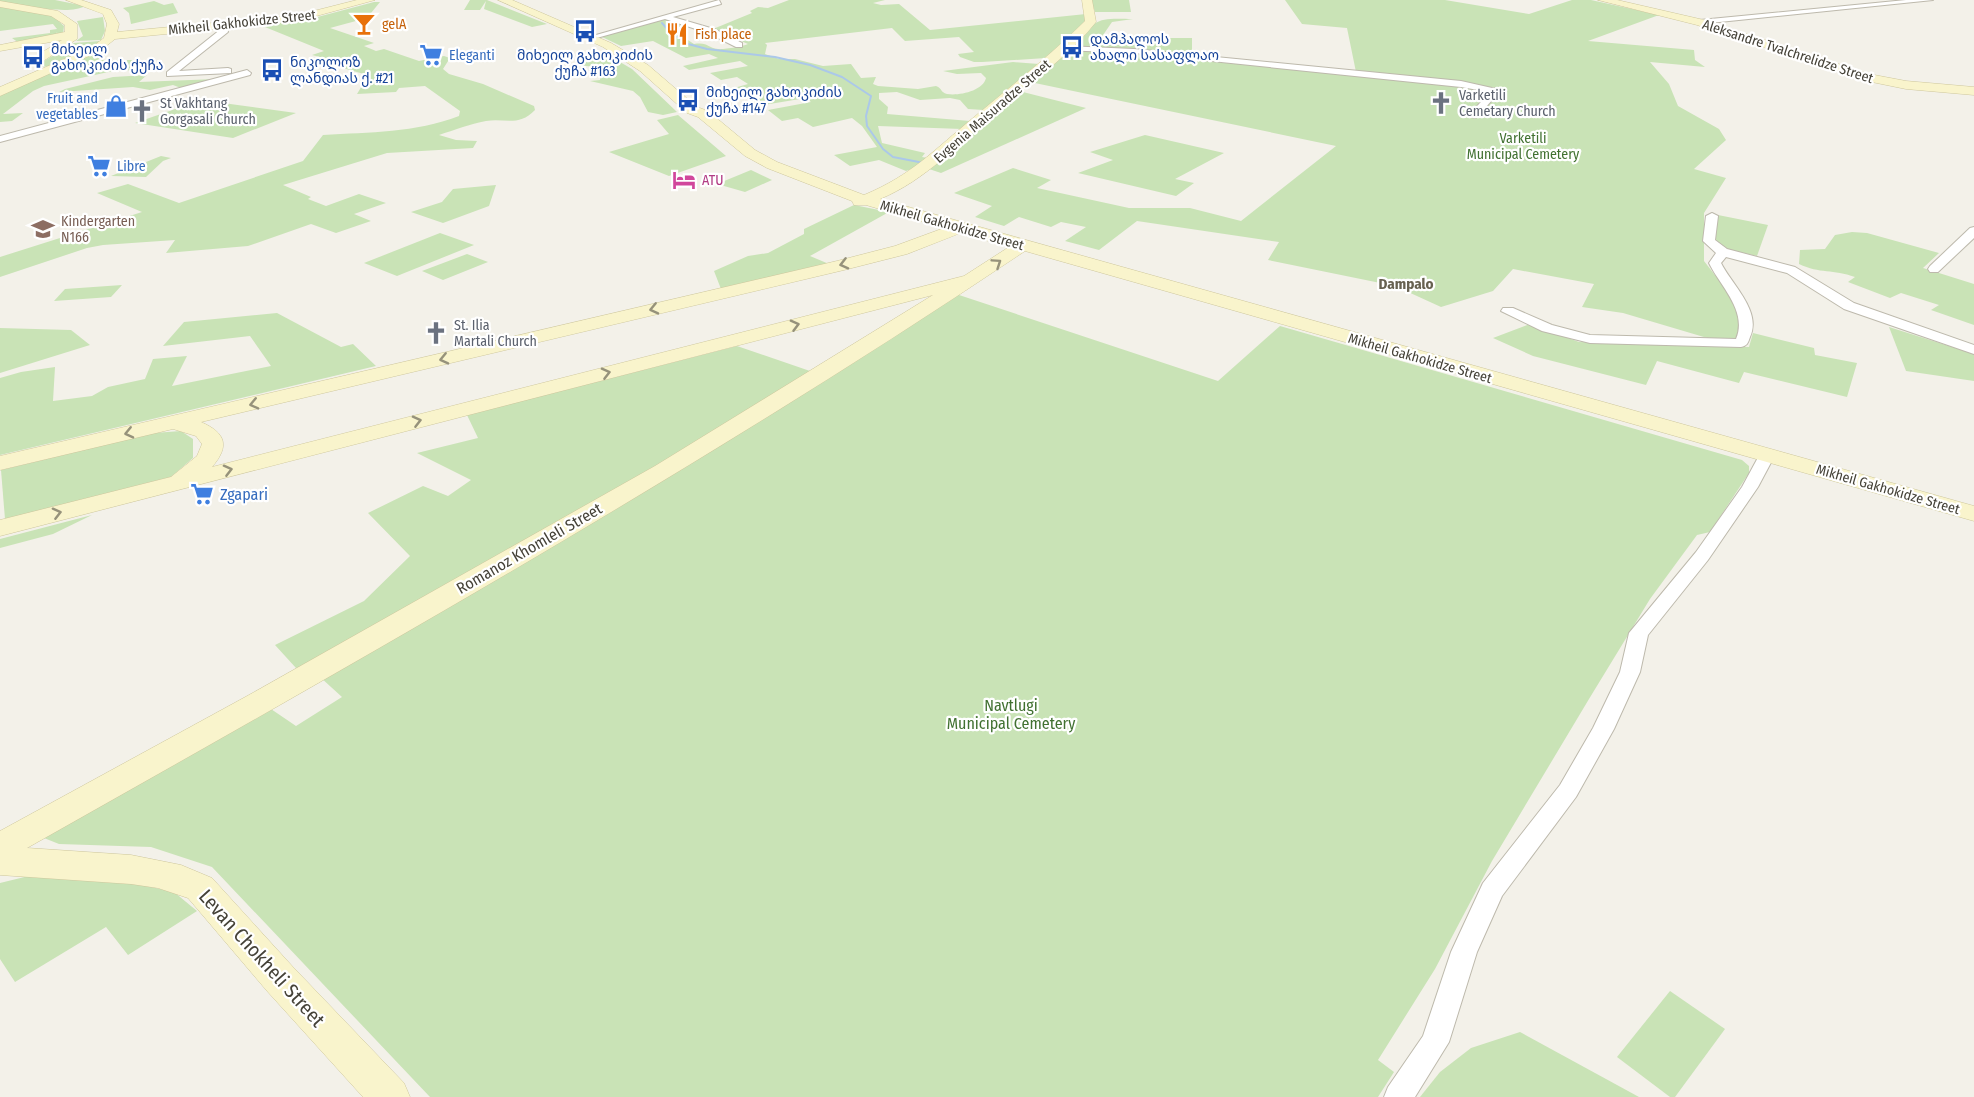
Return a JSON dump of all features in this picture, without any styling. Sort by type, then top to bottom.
[{"type":"street","points":[[0,92],[96,49],[111,36],[113,24],[105,10],[71,0]]},
{"type":"street","name":"Mikheil Gakhokidze Street","points":[[111,36],[298,18],[370,0]]},
{"type":"street","name":"Mikheil Gakhokidze Street","points":[[503,0],[593,37],[644,68],[692,110],[692,116],[709,132],[755,165],[836,199],[851,202],[866,201],[961,227],[1974,514]]},
{"type":"street","name":"Evgenia Maisuradze Street","points":[[866,201],[896,187],[931,163],[960,135],[1065,48],[1091,22],[1087,0]]},
{"type":"street","name":"Aleksandre Tvalchrelidze Street","points":[[1603,0],[1700,22],[1866,77],[1906,85],[1974,91]]},
{"type":"street","points":[[1700,22],[1929,0]]},
{"type":"street","points":[[593,37],[718,2]]},
{"type":"street","points":[[0,4],[54,13],[77,23]]},
{"type":"street","points":[[54,13],[88,8],[90,4]]},
{"type":"street","points":[[0,48],[77,23],[110,16]]},
{"type":"street","points":[[666,17],[711,31],[739,45]]},
{"type":"street","points":[[0,80],[68,42],[77,23]]},
{"type":"street","points":[[0,139],[247,73],[230,71],[170,74],[225,30],[223,26]]},
{"type":"street","points":[[1065,48],[1134,51],[1461,84],[1496,90],[1474,115]]},
{"type":"street","points":[[27,66],[31,70],[54,68]]},
{"type":"street","points":[[1712,216],[1710,241],[1723,252],[1791,270],[1849,306],[1974,350]]},
{"type":"street","points":[[0,464],[857,261],[901,250],[961,227]]},
{"type":"street","points":[[1934,269],[1974,231]]},
{"type":"street","points":[[0,528],[171,484],[904,307],[970,280],[1023,245]]},
{"type":"street","points":[[1508,311],[1547,328],[1590,339],[1741,343],[1746,335],[1745,318],[1738,299],[1714,262],[1723,252]]},
{"type":"street","name":"Romanoz Khomleli Street","points":[[2,841],[246,711],[663,471],[904,307]]},
{"type":"street","points":[[171,484],[195,471],[213,449],[211,437],[206,430],[197,426],[175,423]]},
{"type":"street","points":[[1398,1097],[1435,1042],[1464,952],[1492,890],[1568,791],[1603,729],[1630,672],[1639,633],[1702,556],[1750,487],[1767,455]]},
{"type":"street","name":"Levan Chokheli Street","points":[[2,841],[125,869],[186,880],[200,888],[280,979],[390,1097]]},
{"type":"green space","points":[[0,0],[55,0],[85,6],[77,9],[56,10],[0,2]]},
{"type":"green space","points":[[470,0],[487,0],[547,24],[532,27],[484,9],[486,1],[480,10],[464,10]]},
{"type":"green space","points":[[789,0],[885,0],[873,3],[899,4],[930,30],[1086,14],[1084,26],[1046,58],[974,62],[958,54],[974,52],[959,37],[905,41],[892,28],[765,43],[767,45],[765,54],[779,59],[795,59],[823,66],[851,64],[861,78],[876,77],[873,84],[878,86],[918,89],[936,86],[945,93],[952,94],[976,89],[984,83],[986,78],[981,73],[957,74],[943,71],[1013,62],[1039,64],[984,110],[968,109],[960,100],[950,98],[920,100],[897,92],[879,93],[879,99],[888,107],[887,114],[970,121],[962,129],[878,126],[882,143],[925,153],[922,157],[928,158],[918,167],[906,171],[879,160],[850,166],[834,155],[877,147],[862,126],[852,118],[813,127],[798,118],[782,121],[768,110],[811,102],[806,98],[757,106],[734,88],[748,84],[737,77],[721,80],[710,73],[748,66],[740,61],[689,70],[683,66],[718,58],[709,54],[686,58],[653,41],[621,46],[600,36],[665,18],[672,23],[688,27],[674,31],[694,44],[703,44],[718,49],[733,48],[748,44],[713,29],[752,13],[750,11],[758,7],[768,8]]},
{"type":"green space","points":[[1091,0],[1129,0],[1131,12],[1095,12]]},
{"type":"green space","name":"Varketili Municipal Cemetery","points":[[1285,0],[1445,0],[1529,14],[1572,0],[1591,0],[1659,15],[1588,41],[1694,50],[1695,60],[1705,67],[1650,62],[1669,84],[1678,106],[1719,129],[1726,140],[1694,169],[1726,178],[1704,213],[1704,261],[1732,297],[1740,317],[1739,334],[1734,340],[1714,340],[1623,313],[1582,307],[1594,284],[1513,269],[1493,291],[1441,307],[1395,286],[1268,260],[1279,242],[1137,221],[1099,250],[1065,241],[1086,227],[1061,222],[1051,227],[1019,217],[1004,226],[975,217],[992,206],[954,193],[1013,168],[1051,180],[1037,188],[1129,208],[1190,208],[1241,221],[1336,146],[1030,82],[1070,51],[1115,49],[1074,46],[1093,25],[1111,19],[1133,19],[1112,22],[1101,38],[1192,38],[1192,56],[1356,72],[1347,28],[1302,24]]},
{"type":"green space","points":[[154,1],[164,5],[173,3],[178,13],[131,24],[129,13],[123,8]]},
{"type":"green space","points":[[380,2],[367,18],[330,28],[374,43],[364,46],[376,51],[384,49],[419,61],[444,56],[450,58],[443,69],[449,74],[483,84],[534,106],[535,110],[517,120],[486,121],[439,135],[456,140],[477,141],[473,148],[387,153],[283,185],[326,206],[359,194],[386,203],[354,214],[371,221],[336,233],[311,224],[248,246],[166,253],[175,240],[103,245],[87,248],[0,277],[0,257],[142,212],[97,193],[128,184],[179,203],[303,161],[323,135],[409,129],[459,116],[460,111],[425,86],[399,88],[396,92],[357,94],[366,79],[364,74],[332,65],[340,62],[312,55],[324,51],[260,25],[310,19]]},
{"type":"green space","points":[[0,6],[54,17],[64,26],[63,34],[57,35],[56,32],[56,35],[19,43],[12,38],[50,33],[50,30],[57,29],[53,24],[0,31]]},
{"type":"green space","points":[[103,17],[105,31],[101,40],[76,41],[83,36],[77,21]]},
{"type":"green space","points":[[100,41],[69,60],[51,66],[34,67],[74,43]]},
{"type":"green space","points":[[91,55],[105,55],[98,60],[147,60],[136,70],[113,71],[44,86],[33,91],[3,114],[23,113],[12,121],[0,122],[0,95]]},
{"type":"green space","points":[[613,58],[632,69],[677,112],[663,115],[648,112],[640,97],[633,91],[590,81],[600,80],[600,68],[580,65],[580,60]]},
{"type":"green space","points":[[147,75],[139,82],[217,79],[181,88],[173,85],[150,90],[133,87],[59,92],[113,77]]},
{"type":"green space","points":[[1019,91],[1086,108],[941,173],[929,169]]},
{"type":"green space","points":[[201,100],[296,113],[233,138],[135,123]]},
{"type":"green space","points":[[678,115],[726,156],[669,176],[609,152],[669,134],[657,120]]},
{"type":"green space","points":[[1145,135],[1224,153],[1175,179],[1194,183],[1176,196],[1078,173],[1113,160],[1090,152]]},
{"type":"green space","points":[[161,156],[171,158],[163,161],[146,177],[111,176]]},
{"type":"green space","points":[[751,170],[772,180],[745,192],[717,184]]},
{"type":"green space","points":[[496,185],[489,206],[443,223],[411,212],[442,202],[453,189]]},
{"type":"green space","points":[[854,205],[889,212],[810,256],[829,264],[721,289],[714,271],[748,256],[768,253],[804,234],[804,229]]},
{"type":"green space","points":[[1718,215],[1768,225],[1757,256],[1726,249],[1715,242]]},
{"type":"green space","points":[[1852,232],[1867,233],[1939,253],[1923,268],[1974,284],[1974,325],[1931,310],[1939,305],[1901,293],[1890,298],[1848,282],[1855,277],[1799,264],[1800,250],[1825,249],[1835,235]]},
{"type":"green space","points":[[440,233],[474,245],[397,276],[364,263]]},
{"type":"green space","points":[[467,254],[488,262],[443,280],[422,271]]},
{"type":"green space","points":[[122,285],[111,297],[54,301],[65,289]]},
{"type":"green space","name":"Navtlugi Municipal Cemetery","points":[[956,294],[1218,381],[1280,326],[1742,460],[1749,466],[1749,473],[1710,532],[1697,535],[1650,599],[1492,861],[1435,969],[1378,1060],[1394,1072],[1378,1097],[430,1097],[212,867],[151,847],[59,844],[44,838],[268,707],[296,726],[342,697],[320,677]]},
{"type":"green space","points":[[277,313],[341,347],[353,344],[376,366],[0,455],[0,378],[55,367],[53,401],[92,396],[108,387],[145,379],[153,359],[187,356],[172,386],[271,366],[250,336],[163,346],[184,322]]},
{"type":"green space","points":[[1530,324],[1579,342],[1749,347],[1753,333],[1814,348],[1815,355],[1857,363],[1847,397],[1744,372],[1739,383],[1657,361],[1646,385],[1533,356],[1493,338]]},
{"type":"green space","points":[[1889,327],[1974,354],[1974,381],[1906,371]]},
{"type":"green space","points":[[0,328],[71,330],[90,345],[0,373]]},
{"type":"green space","points":[[737,346],[810,371],[697,442],[309,666],[296,668],[275,645],[364,601],[410,556],[368,513],[423,486],[448,496],[471,480],[417,453],[478,438],[467,415]]},
{"type":"green space","points":[[181,431],[193,439],[193,458],[171,477],[5,519],[1,470],[154,433]]},
{"type":"green space","points":[[92,515],[53,534],[0,548],[0,539]]},
{"type":"green space","points":[[49,871],[91,874],[174,892],[197,911],[128,955],[106,927],[15,982],[0,959],[0,883]]},
{"type":"green space","points":[[1670,991],[1725,1029],[1675,1097],[1670,1097],[1617,1057]]},
{"type":"green space","points":[[1520,1032],[1639,1097],[1420,1097],[1440,1072],[1471,1048]]},
{"type":"waterway","points":[[662,23],[670,32],[688,44],[707,49],[775,57],[810,65],[842,77],[871,96],[866,116],[867,126],[883,149],[893,157],[924,163]]},
{"type":"place","name":"gelA","points":[[364,24]]},
{"type":"place","name":"მიხეილ გახოკიძის ქუჩა #163","points":[[585,31]]},
{"type":"place","name":"Fish place","points":[[677,34]]},
{"type":"place","name":"დამპალოს ახალი სასაფლაო","points":[[1072,47]]},
{"type":"place","name":"Eleganti","points":[[431,55]]},
{"type":"place","name":"მიხეილ გახოკიძის ქუჩა","points":[[33,57]]},
{"type":"place","name":"ნიკოლოზ ლანდიას ქ. #21","points":[[272,70]]},
{"type":"place","name":"მიხეილ გახოკიძის ქუჩა #147","points":[[688,100]]},
{"type":"place","name":"Varketili Cemetary Church","points":[[1441,103]]},
{"type":"place","name":"Fruit and vegetables","points":[[116,106]]},
{"type":"place","name":"St Vakhtang Gorgasali Church","points":[[142,111]]},
{"type":"place","name":"Libre","points":[[99,166]]},
{"type":"place","name":"ATU","points":[[684,180]]},
{"type":"place","name":"Kindergarten N166","points":[[43,229]]},
{"type":"place","name":"St. Ilia Martali Church","points":[[436,333]]},
{"type":"place","name":"Zgapari","points":[[202,494]]},
{"type":"district","name":"Dampalo","points":[[1406,284]]}]
